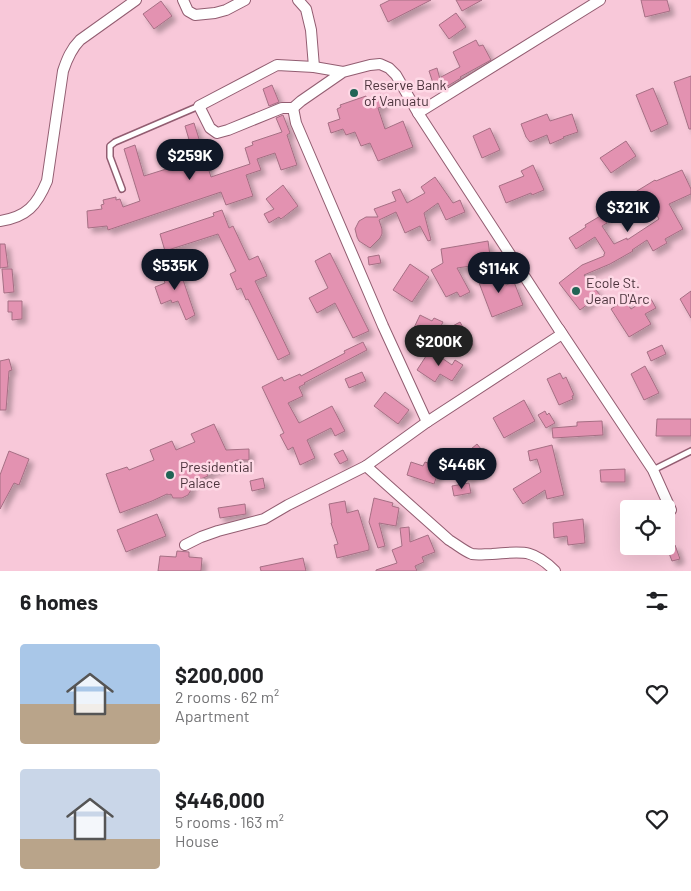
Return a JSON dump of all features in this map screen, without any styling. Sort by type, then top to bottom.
[{"type":"street","points":[[0,221],[24,214],[37,202],[47,181],[63,71],[69,54],[86,36],[136,0]]},
{"type":"street","points":[[183,0],[188,11],[195,15],[221,11],[245,0]]},
{"type":"street","points":[[298,0],[306,9],[311,30],[314,67]]},
{"type":"street","points":[[418,113],[600,0]]},
{"type":"street","points":[[343,72],[314,67],[277,65],[199,106],[210,128],[218,133],[282,108],[294,108],[343,72],[380,64],[389,68],[396,75],[418,113],[653,470],[666,500]]},
{"type":"street","points":[[294,108],[296,123],[383,326],[427,422]]},
{"type":"street","points":[[185,545],[218,531],[264,519],[366,466],[427,422],[562,334],[559,328]]},
{"type":"street","points":[[366,466],[449,540],[464,549],[473,554],[516,552],[534,554],[555,571]]},
{"type":"lane","points":[[122,189],[110,157],[110,146],[115,142],[199,106]]},
{"type":"lane","points":[[653,470],[691,451]]},
{"type":"building","points":[[390,0],[431,0],[388,22],[380,5]]},
{"type":"building","points":[[456,0],[482,0],[462,11]]},
{"type":"building","points":[[641,0],[667,0],[670,11],[645,17]]},
{"type":"building","points":[[161,1],[172,16],[154,29],[143,14]]},
{"type":"building","points":[[456,13],[466,27],[449,39],[439,25]]},
{"type":"building","points":[[476,40],[479,46],[483,45],[491,60],[446,87],[441,77],[460,67],[453,52]]},
{"type":"building","points":[[437,68],[441,83],[434,86],[429,71]]},
{"type":"building","points":[[691,76],[691,129],[689,129],[674,82]]},
{"type":"building","points":[[272,85],[279,102],[269,106],[263,89]]},
{"type":"building","points":[[653,88],[668,124],[651,132],[636,95]]},
{"type":"building","points":[[381,94],[385,106],[378,108],[385,129],[403,121],[413,147],[378,161],[370,143],[361,146],[355,132],[346,135],[343,129],[331,133],[328,123],[340,119],[337,109],[341,107],[340,105],[366,96],[367,99]]},
{"type":"building","points":[[547,114],[550,121],[572,114],[578,132],[550,144],[547,135],[530,142],[521,124]]},
{"type":"building","points":[[283,115],[290,133],[287,135],[297,165],[281,170],[275,153],[257,159],[261,170],[246,175],[253,196],[226,205],[221,192],[108,230],[107,226],[88,228],[87,211],[102,209],[103,200],[116,197],[116,200],[120,199],[123,207],[140,201],[124,149],[135,145],[144,176],[195,160],[185,126],[194,123],[211,177],[250,164],[245,148],[253,145],[252,142],[282,132],[276,118]]},
{"type":"building","points":[[490,128],[500,150],[482,158],[473,136]]},
{"type":"building","points":[[626,141],[636,156],[611,173],[600,158]]},
{"type":"building","points":[[533,165],[544,190],[506,203],[499,186],[524,176],[521,171]]},
{"type":"building","points":[[682,170],[691,189],[691,194],[669,204],[683,229],[665,239],[667,243],[653,251],[647,240],[633,251],[610,264],[584,275],[600,295],[580,310],[559,283],[582,265],[604,256],[605,253],[595,237],[576,249],[569,238],[586,227],[585,225],[602,215],[607,223],[602,226],[614,244],[627,238],[627,240],[659,219],[647,198],[620,214],[614,205],[655,180]]},
{"type":"building","points":[[435,177],[453,203],[460,200],[465,212],[446,220],[438,203],[424,213],[431,240],[428,241],[420,226],[405,233],[396,212],[379,220],[382,234],[370,248],[359,241],[355,229],[359,221],[366,217],[378,217],[374,209],[396,201],[392,192],[400,189],[407,203],[425,193],[421,187]]},
{"type":"building","points":[[283,185],[298,206],[281,219],[279,217],[269,223],[264,214],[274,209],[266,199]]},
{"type":"building","points":[[222,210],[229,228],[233,226],[249,260],[258,256],[267,276],[255,281],[290,354],[278,360],[248,299],[246,300],[241,288],[237,290],[230,274],[236,271],[218,234],[165,251],[160,234],[214,216],[213,213]]},
{"type":"building","points":[[488,241],[491,263],[457,268],[470,292],[460,297],[457,292],[446,297],[431,270],[443,263],[441,249]]},
{"type":"building","points":[[0,244],[5,244],[8,267],[0,268]]},
{"type":"building","points":[[330,253],[369,331],[353,338],[335,303],[317,313],[309,298],[328,288],[315,261]]},
{"type":"building","points":[[379,255],[381,263],[369,265],[368,257]]},
{"type":"building","points":[[410,264],[429,277],[412,302],[393,290]]},
{"type":"building","points":[[178,265],[195,315],[186,320],[178,301],[172,303],[171,300],[161,304],[155,287],[165,283],[161,271]]},
{"type":"building","points":[[2,269],[12,269],[14,292],[4,293]]},
{"type":"building","points":[[497,270],[506,285],[514,282],[523,305],[492,317],[478,280]]},
{"type":"building","points":[[691,291],[691,318],[680,299]]},
{"type":"building","points":[[650,297],[656,308],[645,314],[651,324],[629,337],[611,309],[625,300],[631,309]]},
{"type":"building","points":[[8,301],[22,301],[22,319],[12,320],[12,312],[8,312]]},
{"type":"building","points":[[420,315],[432,321],[434,318],[443,322],[433,342],[412,332]]},
{"type":"building","points":[[460,322],[473,345],[462,351],[449,328]]},
{"type":"building","points":[[363,342],[367,350],[304,383],[299,387],[303,396],[288,403],[299,423],[332,406],[345,431],[335,436],[331,428],[307,440],[315,458],[300,465],[293,447],[288,450],[280,435],[284,433],[262,387],[282,377],[284,381],[300,374],[301,376]]},
{"type":"building","points":[[662,345],[666,354],[651,361],[647,352]]},
{"type":"building","points":[[430,350],[452,365],[455,360],[463,365],[452,381],[440,374],[435,382],[417,370]]},
{"type":"building","points":[[9,359],[12,370],[9,371],[6,410],[0,410],[0,361]]},
{"type":"building","points":[[645,366],[659,393],[644,400],[631,374]]},
{"type":"building","points":[[362,372],[366,381],[349,388],[345,379]]},
{"type":"building","points":[[560,373],[563,379],[566,377],[574,395],[572,396],[573,399],[559,405],[547,379]]},
{"type":"building","points":[[385,392],[409,410],[398,424],[374,406]]},
{"type":"building","points":[[524,400],[535,421],[504,438],[493,418]]},
{"type":"building","points":[[545,411],[547,415],[549,413],[555,423],[546,428],[538,415]]},
{"type":"building","points":[[657,419],[691,419],[691,436],[656,436]]},
{"type":"building","points":[[602,421],[603,435],[553,438],[552,428],[577,426],[577,422]]},
{"type":"building","points":[[214,424],[226,450],[249,449],[249,460],[237,460],[191,483],[191,490],[188,495],[182,498],[173,498],[171,494],[167,494],[120,513],[106,474],[127,467],[129,470],[154,460],[150,450],[172,441],[176,450],[195,442],[191,434]]},
{"type":"building","points":[[477,444],[491,461],[467,481],[453,464]]},
{"type":"building","points":[[552,445],[564,495],[547,499],[545,490],[523,504],[513,489],[541,472],[537,459],[530,461],[528,451]]},
{"type":"building","points":[[343,450],[348,460],[340,464],[334,454]]},
{"type":"building","points":[[9,451],[29,459],[19,485],[14,483],[0,509],[0,475]]},
{"type":"building","points":[[411,462],[423,466],[425,462],[440,467],[434,484],[407,475]]},
{"type":"building","points":[[625,469],[625,482],[601,482],[600,470]]},
{"type":"building","points":[[263,478],[265,488],[252,491],[250,481]]},
{"type":"building","points":[[469,483],[471,493],[454,496],[452,486]]},
{"type":"building","points":[[374,498],[393,503],[392,506],[399,508],[396,526],[379,523],[385,546],[378,548],[369,522]]},
{"type":"building","points":[[345,501],[347,513],[358,510],[369,550],[337,558],[334,545],[338,544],[331,523],[329,504]]},
{"type":"building","points":[[245,504],[246,514],[220,518],[218,508]]},
{"type":"building","points":[[157,514],[166,536],[126,552],[117,530]]},
{"type":"building","points":[[583,519],[585,543],[568,545],[567,536],[554,538],[553,523]]},
{"type":"building","points":[[409,527],[410,542],[428,535],[435,552],[422,557],[424,562],[415,566],[417,571],[376,571],[397,563],[392,550],[402,546],[400,528]]},
{"type":"building","points":[[675,545],[680,559],[672,561],[670,555],[675,555]]},
{"type":"building","points":[[177,551],[189,552],[189,557],[202,558],[201,571],[158,571],[160,556],[176,557]]},
{"type":"building","points":[[303,558],[306,571],[261,571],[260,567]]},
{"type":"place","name":"Reserve Bank of Vanuatu","points":[[354,93]]},
{"type":"place","name":"Ecole St. Jean D'Arc","points":[[576,291]]},
{"type":"place","name":"Presidential Palace","points":[[170,475]]}]
